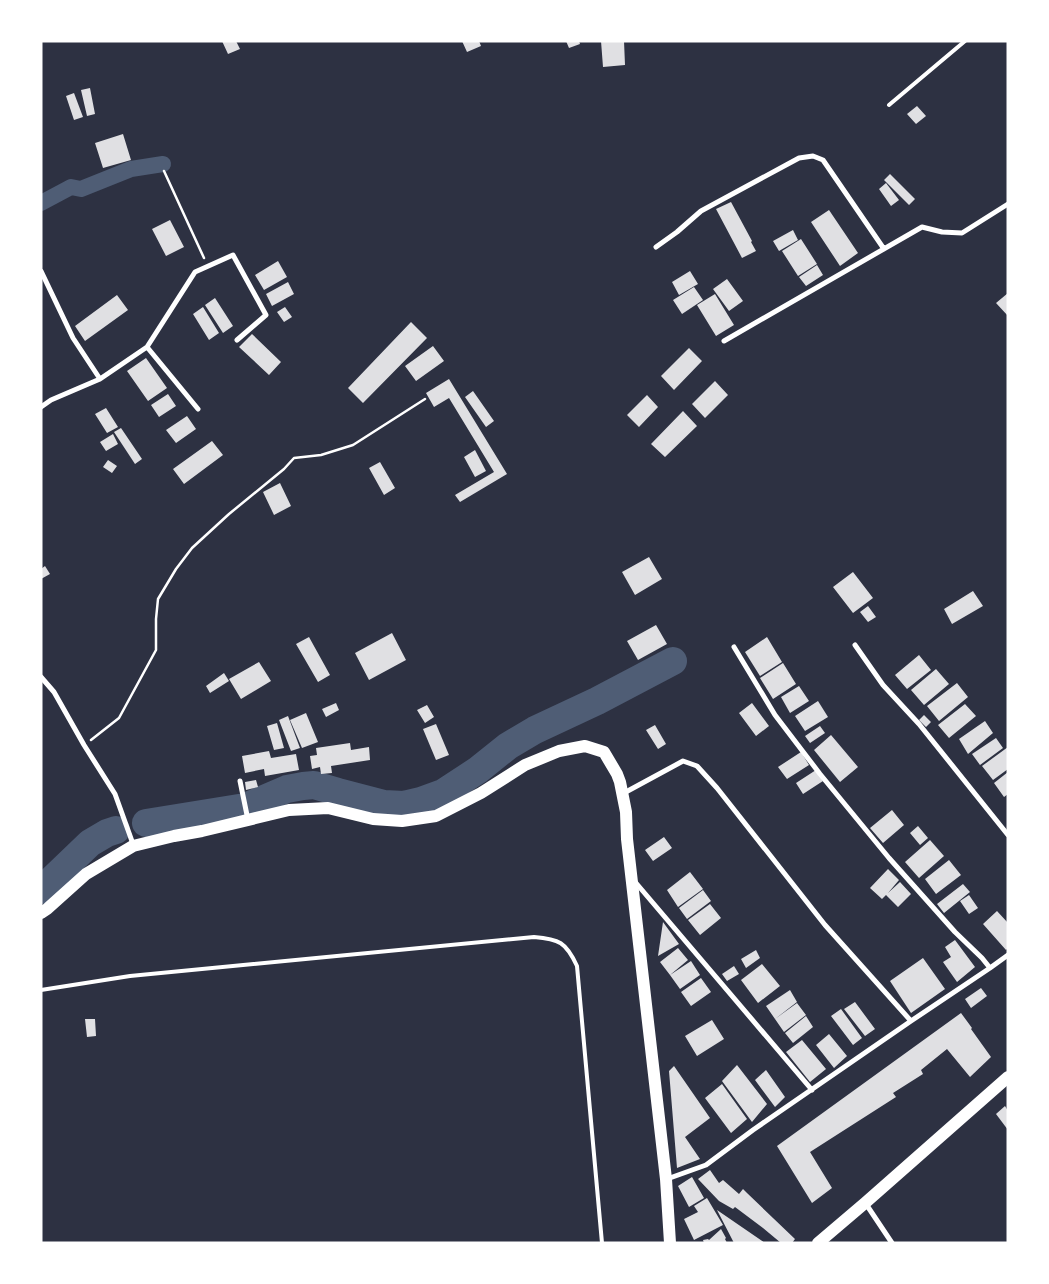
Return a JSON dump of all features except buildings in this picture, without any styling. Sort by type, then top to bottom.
[{"type":"main road","points":[[41,913],[48,909],[86,874],[133,846],[289,810],[328,808],[373,819],[402,821],[436,816],[482,793],[525,765],[559,752],[585,746],[604,752],[617,774],[626,812],[666,1179],[670,1243]]},
{"type":"main road","points":[[818,1243],[1008,1077]]},
{"type":"street","points":[[656,246],[701,211],[799,158],[813,156],[823,160],[884,249]]},
{"type":"street","points":[[724,341],[922,227],[942,232],[962,233],[1008,204]]},
{"type":"street","points":[[41,407],[51,400],[100,379],[147,347],[195,272],[233,255],[266,315],[237,340]]},
{"type":"street","points":[[41,271],[73,338],[100,379]]},
{"type":"street","points":[[147,347],[198,409]]},
{"type":"street","points":[[855,645],[883,685],[919,724],[1008,835]]},
{"type":"street","points":[[734,647],[775,715],[820,774],[889,858],[990,968]]},
{"type":"street","points":[[41,677],[54,692],[115,794],[133,846]]},
{"type":"street","points":[[622,794],[683,761],[697,766],[717,788],[825,925],[911,1021]]},
{"type":"street","points":[[240,781],[248,820]]},
{"type":"street","points":[[632,879],[812,1090]]},
{"type":"street","points":[[666,1179],[706,1165],[753,1130],[1008,955]]},
{"type":"street","points":[[865,1203],[892,1243]]},
{"type":"lane","points":[[889,105],[965,41]]},
{"type":"lane","points":[[41,990],[149,974],[534,937],[552,939],[568,949],[577,966],[602,1243]]},
{"type":"path","points":[[164,172],[208,266]]},
{"type":"path","points":[[84,745],[119,718],[156,650],[158,599],[176,569],[192,548],[294,458],[321,455],[353,445],[425,399]]},
{"type":"waterway","points":[[41,203],[71,187],[81,189],[131,169],[163,164]]},
{"type":"waterway","points":[[146,823],[245,807],[287,789],[314,785],[384,804],[404,805],[421,801],[443,793],[478,770],[508,746],[535,730],[597,701],[673,661]]},
{"type":"waterway","points":[[41,890],[90,843],[116,830]]}]
